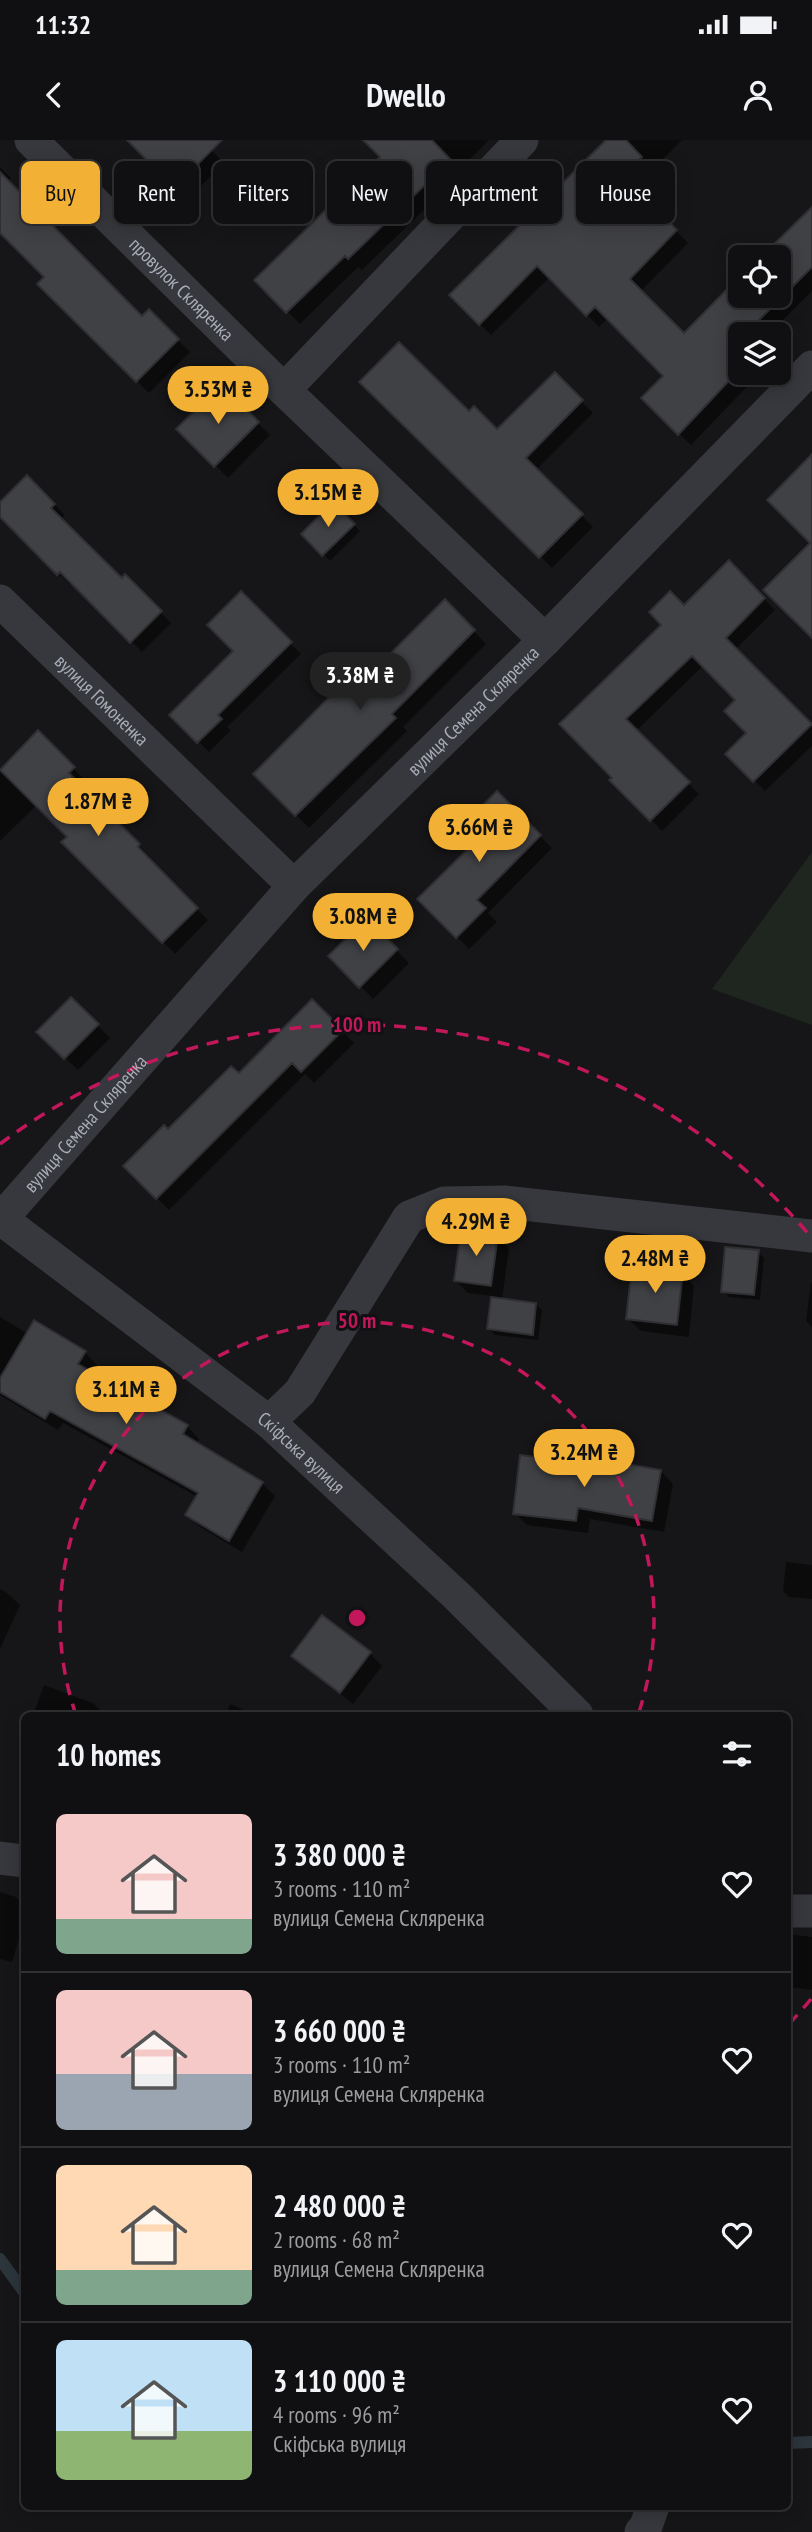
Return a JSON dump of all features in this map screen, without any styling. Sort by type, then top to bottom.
[{"type":"street","name":"провулок Скляренка","points":[[32,140],[284,390],[545,640]]},
{"type":"street","points":[[284,390],[522,140]]},
{"type":"street","name":"вулиця Семена Скляренка","points":[[1,1217],[294,886],[545,640],[812,367]]},
{"type":"street","name":"вулиця Гомоненка","points":[[0,601],[294,886]]},
{"type":"street","points":[[269,1423],[300,1392],[409,1217],[444,1203],[505,1202],[812,1236]]},
{"type":"street","name":"Скіфська вулиця","points":[[1,1217],[269,1423],[457,1596],[574,1712]]},
{"type":"street","points":[[0,1858],[21,1861]]},
{"type":"street","points":[[791,1911],[812,1911]]},
{"type":"street","points":[[641,2532],[652,2510]]},
{"type":"shaded area","points":[[812,852],[812,1025],[712,989]]},
{"type":"building","points":[[127,140],[222,140],[199,163],[148,161]]},
{"type":"building","points":[[363,140],[432,140],[451,160],[426,161],[426,184],[412,197],[412,161],[376,161],[380,157]]},
{"type":"building","points":[[606,140],[626,140],[642,157],[638,161],[585,161]]},
{"type":"building","points":[[576,170],[576,224],[671,224],[677,230],[630,279],[684,333],[728,288],[728,308],[771,308],[757,322],[728,322],[728,382],[678,435],[641,398],[663,376],[595,307],[586,316],[537,266],[479,325],[449,295],[521,224],[562,224],[562,183]]},
{"type":"building","points":[[0,172],[21,193],[21,224],[51,224],[142,316],[149,309],[179,339],[136,382],[37,284],[44,277],[0,233]]},
{"type":"building","points":[[812,207],[812,267],[791,288],[791,245],[773,245]]},
{"type":"building","points":[[327,209],[327,224],[384,224],[348,259],[345,256],[286,313],[254,280]]},
{"type":"building","points":[[399,342],[469,411],[474,406],[497,429],[555,372],[583,400],[526,458],[583,514],[539,558],[359,382]]},
{"type":"building","points":[[222,384],[259,422],[214,467],[176,429]]},
{"type":"building","points":[[812,454],[812,638],[763,590],[810,543],[767,500]]},
{"type":"building","points":[[27,475],[55,504],[51,508],[122,578],[125,574],[162,611],[130,643],[60,572],[57,575],[0,517],[0,502]]},
{"type":"building","points":[[333,502],[355,524],[322,556],[301,534]]},
{"type":"building","points":[[729,560],[765,598],[726,638],[812,724],[753,782],[725,754],[746,733],[724,711],[735,700],[692,656],[626,719],[690,782],[650,821],[559,724],[661,625],[649,612],[670,591],[684,605]]},
{"type":"building","points":[[241,591],[292,642],[218,715],[222,719],[197,743],[169,715],[233,651],[207,625]]},
{"type":"building","points":[[445,599],[475,630],[392,714],[396,718],[295,816],[253,774],[352,674],[361,683]]},
{"type":"building","points":[[38,730],[75,767],[69,773],[140,844],[138,847],[198,908],[162,943],[61,842],[67,837],[0,770]]},
{"type":"building","points":[[497,791],[541,835],[477,900],[486,908],[456,938],[417,899],[480,837],[466,822]]},
{"type":"building","points":[[367,918],[398,949],[359,988],[328,956]]},
{"type":"building","points":[[71,997],[99,1024],[64,1059],[36,1032]]},
{"type":"building","points":[[312,999],[343,1030],[301,1072],[292,1063],[156,1199],[123,1166],[164,1125],[168,1129],[231,1066],[239,1073]]},
{"type":"building","points":[[461,1230],[498,1235],[491,1286],[454,1281]]},
{"type":"building","points":[[725,1247],[759,1250],[754,1295],[721,1292]]},
{"type":"building","points":[[632,1266],[683,1271],[677,1325],[626,1319]]},
{"type":"building","points":[[491,1297],[536,1303],[533,1335],[487,1329]]},
{"type":"building","points":[[34,1320],[86,1351],[78,1364],[188,1425],[183,1434],[263,1482],[229,1541],[185,1515],[198,1493],[50,1411],[45,1419],[0,1392],[0,1378]]},
{"type":"building","points":[[520,1455],[614,1467],[615,1462],[661,1470],[652,1521],[578,1508],[576,1521],[513,1514]]},
{"type":"building","points":[[322,1615],[371,1652],[340,1693],[291,1656]]},
{"type":"waterway","points":[[0,2259],[21,2288]]},
{"type":"waterway","points":[[791,2443],[812,2442]]}]
